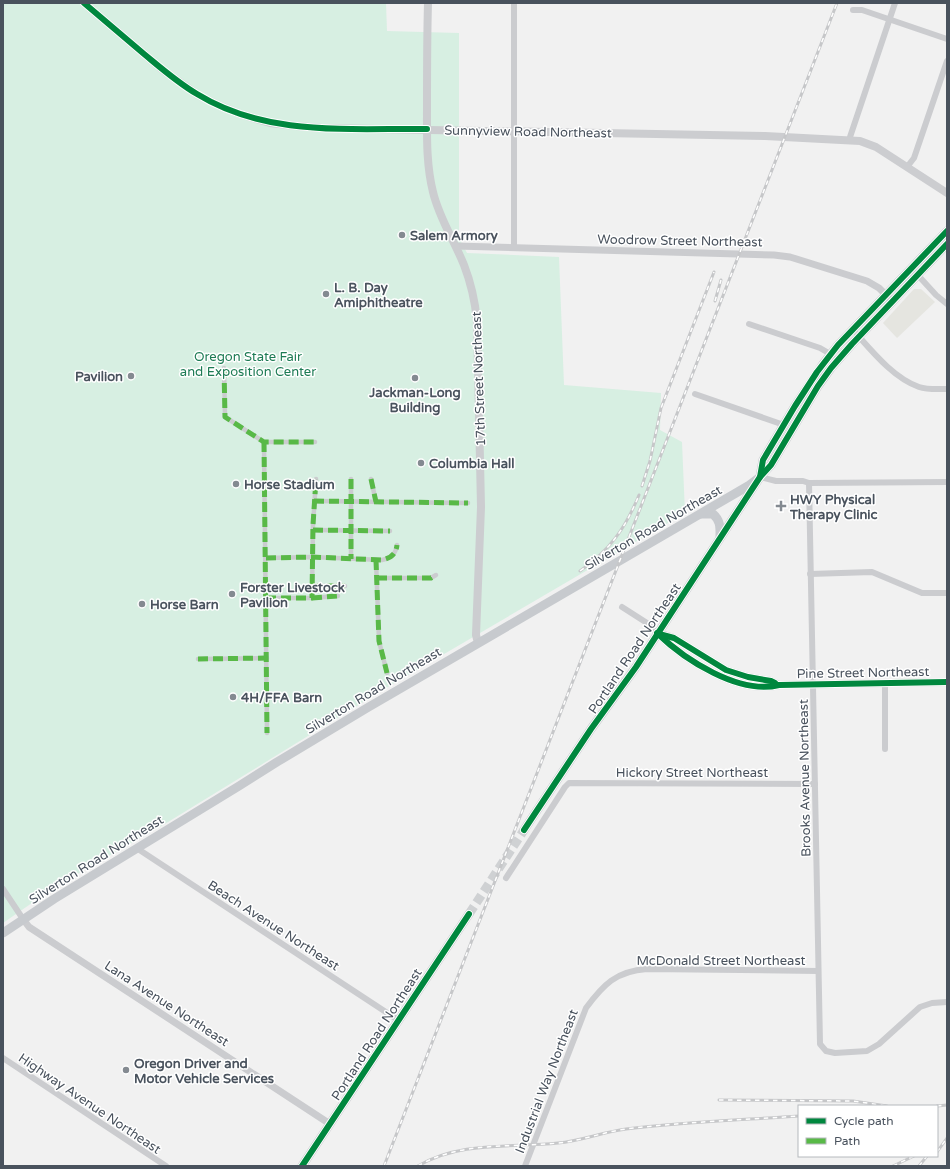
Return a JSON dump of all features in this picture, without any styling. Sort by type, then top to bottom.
[{"type":"main road","name":"Sunnyview Road Northeast","points":[[84,3],[179,82],[198,95],[240,114],[270,123],[296,126],[765,136],[797,139],[848,140],[867,143],[876,147],[947,193]]},
{"type":"main road","name":"17th Street Northeast","points":[[428,3],[428,163],[433,193],[445,226],[456,246],[469,278],[476,305],[481,507],[476,635],[478,643]]},
{"type":"main road","points":[[760,477],[763,460],[810,383],[890,299],[947,231]]},
{"type":"main road","points":[[914,271],[947,244]]},
{"type":"main road","points":[[760,477],[771,465],[835,357]]},
{"type":"main road","name":"Silverton Road Northeast","points":[[3,934],[54,899],[138,849],[277,762],[478,643],[743,490],[760,477]]},
{"type":"main road","name":"Portland Road Northeast","points":[[524,830],[591,729],[636,667],[760,477]]},
{"type":"main road","points":[[700,514],[713,514],[716,517],[720,525],[720,538]]},
{"type":"main road","name":"Pine Street Northeast","points":[[657,633],[670,645],[709,670],[739,683],[756,686],[771,687],[779,685],[813,684],[947,682]]},
{"type":"main road","name":"Portland Road Northeast","points":[[302,1166],[469,914]]},
{"type":"street","points":[[514,3],[514,248]]},
{"type":"street","points":[[848,140],[895,3]]},
{"type":"street","points":[[853,10],[862,10],[947,39]]},
{"type":"street","points":[[908,167],[914,158],[947,61]]},
{"type":"street","name":"Woodrow Street Northeast","points":[[456,246],[774,255],[790,257],[860,278],[873,284],[890,299]]},
{"type":"street","points":[[914,271],[947,304]]},
{"type":"street","points":[[749,324],[820,348],[835,357]]},
{"type":"street","points":[[856,333],[889,368],[909,382],[931,390],[947,389]]},
{"type":"street","points":[[224,368],[225,417],[264,442],[315,442]]},
{"type":"street","points":[[695,394],[784,425]]},
{"type":"street","points":[[264,442],[267,733]]},
{"type":"street","points":[[760,477],[776,481],[803,481],[809,483],[947,482]]},
{"type":"street","points":[[312,598],[312,557],[316,479]]},
{"type":"street","points":[[351,479],[351,560]]},
{"type":"street","points":[[371,479],[376,502]]},
{"type":"street","name":"Brooks Avenue Northeast","points":[[809,483],[820,1044],[826,1051],[835,1053],[867,1051],[879,1044],[920,1007],[932,1002],[947,1002]]},
{"type":"street","points":[[314,501],[468,504]]},
{"type":"street","points":[[313,530],[390,531]]},
{"type":"street","points":[[266,558],[312,557],[351,560],[387,559],[393,556],[396,552],[397,545]]},
{"type":"street","points":[[376,560],[379,642],[387,673]]},
{"type":"street","points":[[810,574],[872,572],[922,593],[947,593]]},
{"type":"street","points":[[377,578],[430,578],[436,575]]},
{"type":"street","points":[[312,586],[345,586]]},
{"type":"street","points":[[266,598],[312,598],[338,596]]},
{"type":"street","name":"Pine Street Northeast","points":[[622,607],[649,625],[657,633]]},
{"type":"street","points":[[198,659],[267,658]]},
{"type":"street","points":[[885,683],[885,749]]},
{"type":"street","name":"Hickory Street Northeast","points":[[506,878],[569,783],[815,784]]},
{"type":"street","name":"Beach Avenue Northeast","points":[[138,849],[398,1020]]},
{"type":"street","name":"Lana Avenue Northeast","points":[[3,889],[29,927],[330,1124]]},
{"type":"street","name":"McDonald Street Northeast","points":[[604,986],[622,974],[647,969],[818,971]]},
{"type":"street","name":"Industrial Way Northeast","points":[[524,1166],[586,1008],[604,986]]},
{"type":"street","name":"Highway Avenue Northeast","points":[[3,1058],[166,1166]]},
{"type":"shaded area","points":[[914,289],[921,289],[935,302],[897,338],[883,323]]},
{"type":"green space","name":"Oregon State Fair and Exposition Center","points":[[3,3],[386,3],[387,31],[459,33],[459,238],[467,253],[559,257],[564,385],[661,393],[660,430],[682,442],[685,513],[391,685],[168,822],[58,885],[3,923]]},
{"type":"tunnel","points":[[469,914],[524,830]]},
{"type":"railway","points":[[384,1166],[837,3]]},
{"type":"railway","points":[[642,486],[650,461],[661,408],[714,272]]},
{"type":"railway","points":[[715,301],[721,280]]},
{"type":"railway","points":[[580,571],[600,555],[616,538],[634,507],[639,495]]},
{"type":"railway","points":[[719,1100],[853,1101],[880,1105]]},
{"type":"railway","points":[[938,1106],[947,1105]]},
{"type":"railway","points":[[418,1166],[434,1158],[468,1149],[567,1142],[617,1130],[647,1127],[798,1116]]},
{"type":"railway","points":[[938,1151],[947,1138]]},
{"type":"railway","points":[[893,1166],[912,1157]]},
{"type":"railway","points":[[919,1166],[926,1157]]},
{"type":"marked path","points":[[224,368],[225,417],[264,442],[315,442]]},
{"type":"marked path","points":[[264,442],[267,733]]},
{"type":"marked path","points":[[266,598],[312,598],[313,525],[316,479]]},
{"type":"marked path","points":[[351,479],[351,559]]},
{"type":"marked path","points":[[371,479],[376,502]]},
{"type":"marked path","points":[[314,501],[468,503]]},
{"type":"marked path","points":[[313,530],[390,531]]},
{"type":"marked path","points":[[266,558],[312,557],[382,560],[392,555],[396,551],[397,545]]},
{"type":"marked path","points":[[376,560],[379,641],[387,673]]},
{"type":"marked path","points":[[377,578],[431,578],[436,575]]},
{"type":"marked path","points":[[312,586],[345,586]]},
{"type":"marked path","points":[[312,598],[338,596]]},
{"type":"marked path","points":[[198,659],[267,658]]},
{"type":"cycle path","points":[[84,3],[176,80],[190,90],[224,108],[280,124],[338,129],[427,129]]},
{"type":"cycle path","points":[[760,477],[763,460],[817,372],[838,345],[947,231]]},
{"type":"cycle path","points":[[524,830],[591,729],[636,667],[760,477],[771,465],[818,386],[831,368],[852,344],[947,244]]},
{"type":"cycle path","points":[[657,633],[682,654],[697,664],[730,680],[747,685],[763,687],[779,685],[947,682]]},
{"type":"cycle path","points":[[659,634],[674,638],[726,670],[775,683]]},
{"type":"cycle path","points":[[302,1166],[469,914]]},
{"type":"place","name":"Salem Armory","points":[[402,235]]},
{"type":"place","name":"L. B. Day Amiphitheatre","points":[[326,294]]},
{"type":"place","name":"Pavilion","points":[[131,376]]},
{"type":"place","name":"Jackman-Long Building","points":[[415,378]]},
{"type":"place","name":"Columbia Hall","points":[[421,463]]},
{"type":"place","name":"Horse Stadium","points":[[236,484]]},
{"type":"place","name":"HWY Physical Therapy Clinic","points":[[781,506]]},
{"type":"place","name":"Forster Livestock Pavilion","points":[[232,594]]},
{"type":"place","name":"Horse Barn","points":[[142,604]]},
{"type":"place","name":"4H/FFA Barn","points":[[233,697]]},
{"type":"place","name":"Oregon Driver and Motor Vehicle Services","points":[[126,1070]]}]
